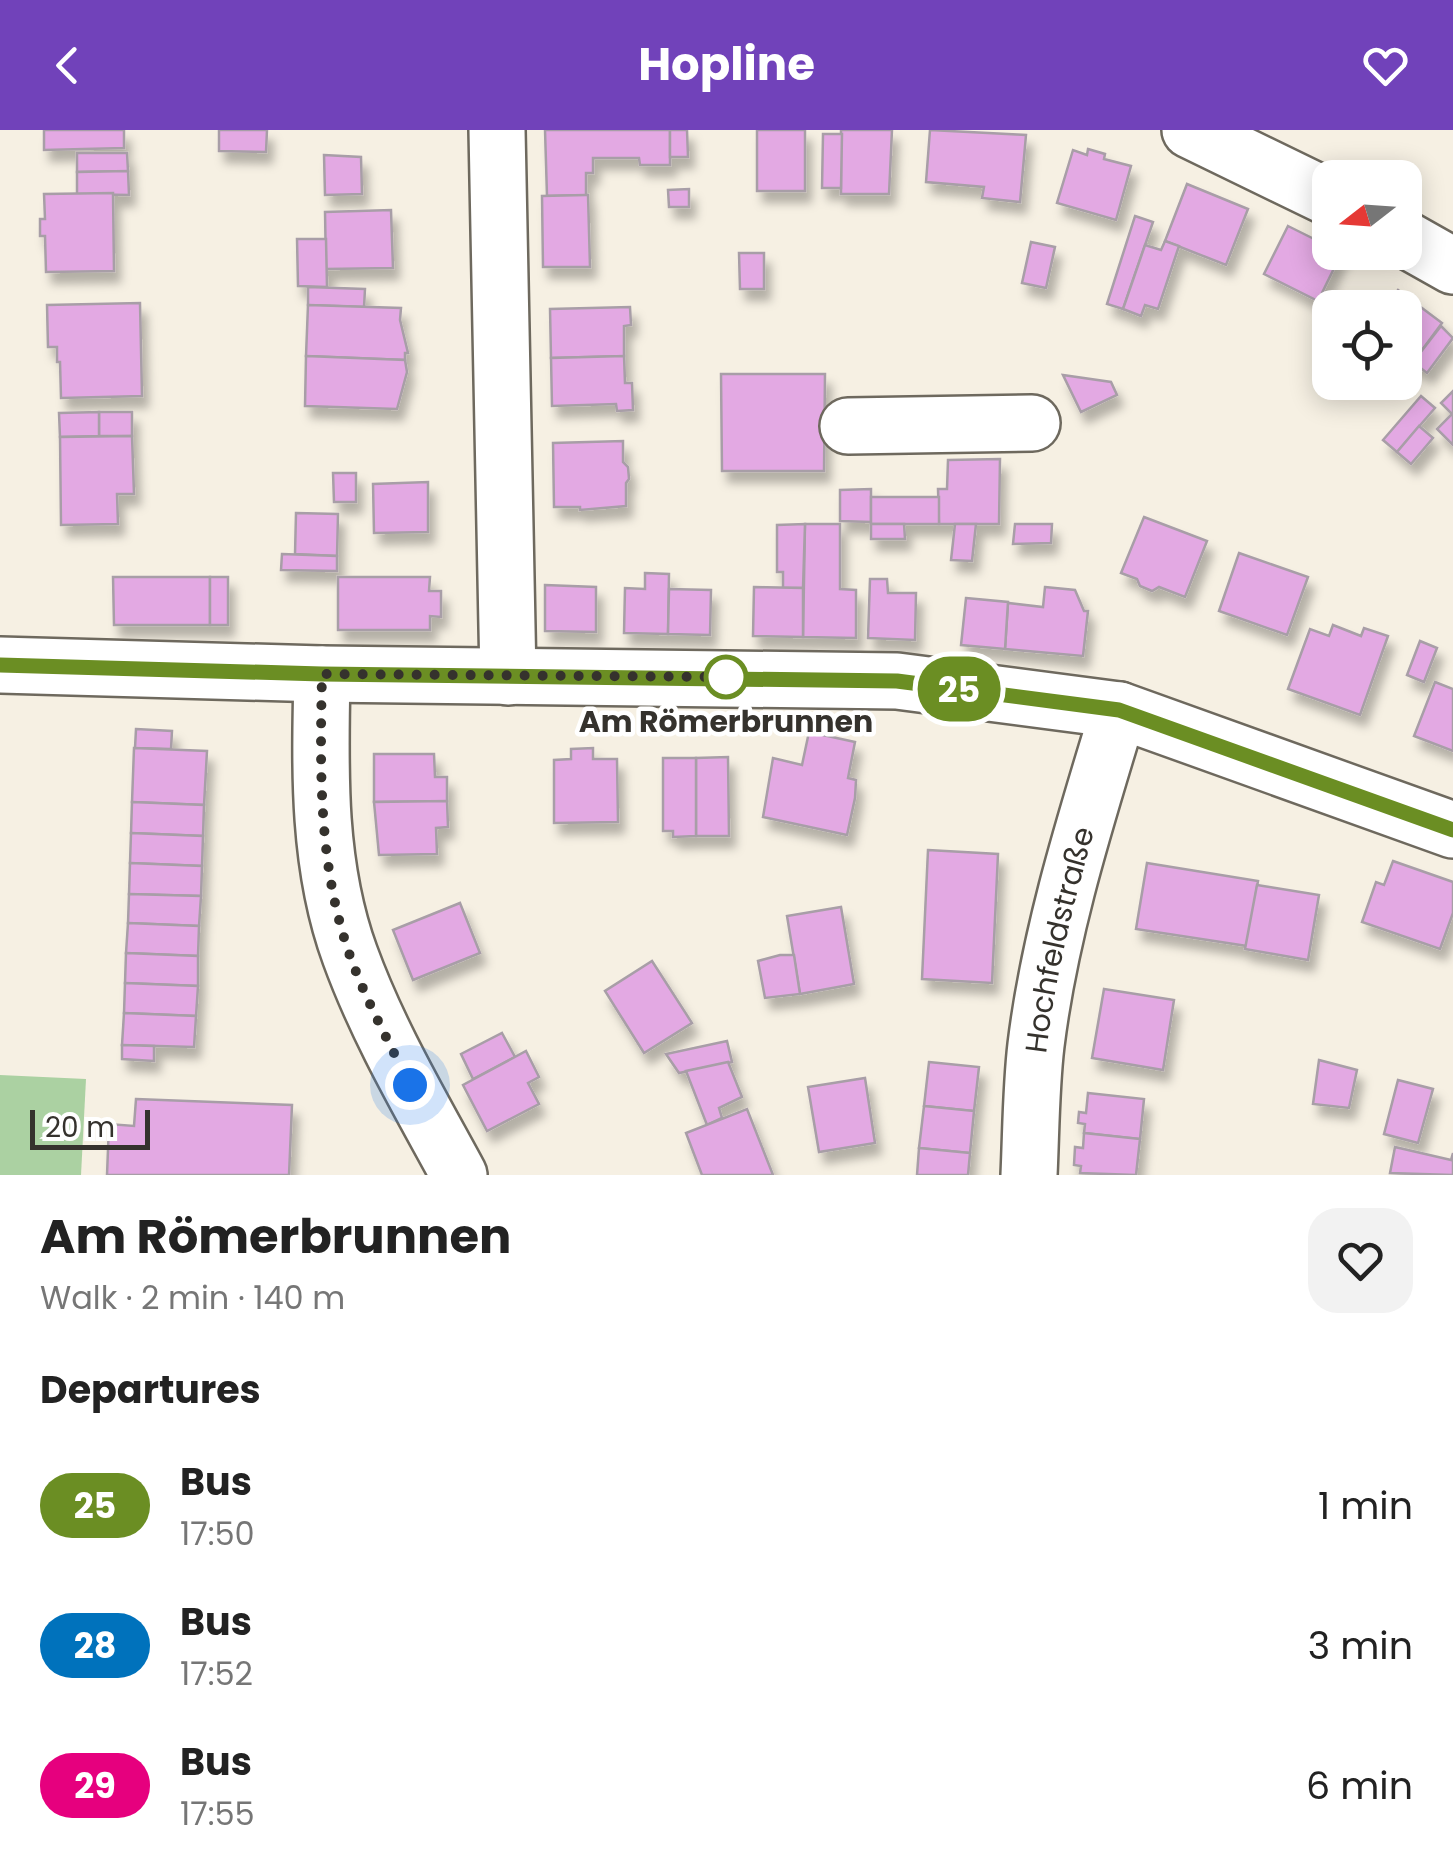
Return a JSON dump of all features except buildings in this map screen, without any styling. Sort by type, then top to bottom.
[{"type":"street","points":[[497,130],[508,677]]},
{"type":"street","points":[[1190,130],[1312,189]]},
{"type":"street","points":[[1422,249],[1453,266]]},
{"type":"street","points":[[848,426],[1032,423]]},
{"type":"street","points":[[0,665],[322,674],[897,681],[1119,710],[1453,830]]},
{"type":"street","points":[[322,674],[320,787],[325,845],[337,909],[368,998],[459,1175]]},
{"type":"street","name":"Hochfeldstraße","points":[[1029,1175],[1036,1046],[1052,955],[1084,826],[1119,710]]},
{"type":"green space","points":[[0,1075],[86,1079],[81,1175],[0,1175]]},
{"type":"bus line","name":"25","points":[[0,665],[322,674],[897,681],[1119,710],[1453,830]]},
{"type":"place","name":"Am Römerbrunnen","points":[[726,677]]},
{"type":"route","points":[[410,1085],[368,998],[337,909],[325,845],[320,787],[322,674],[726,677]]}]
